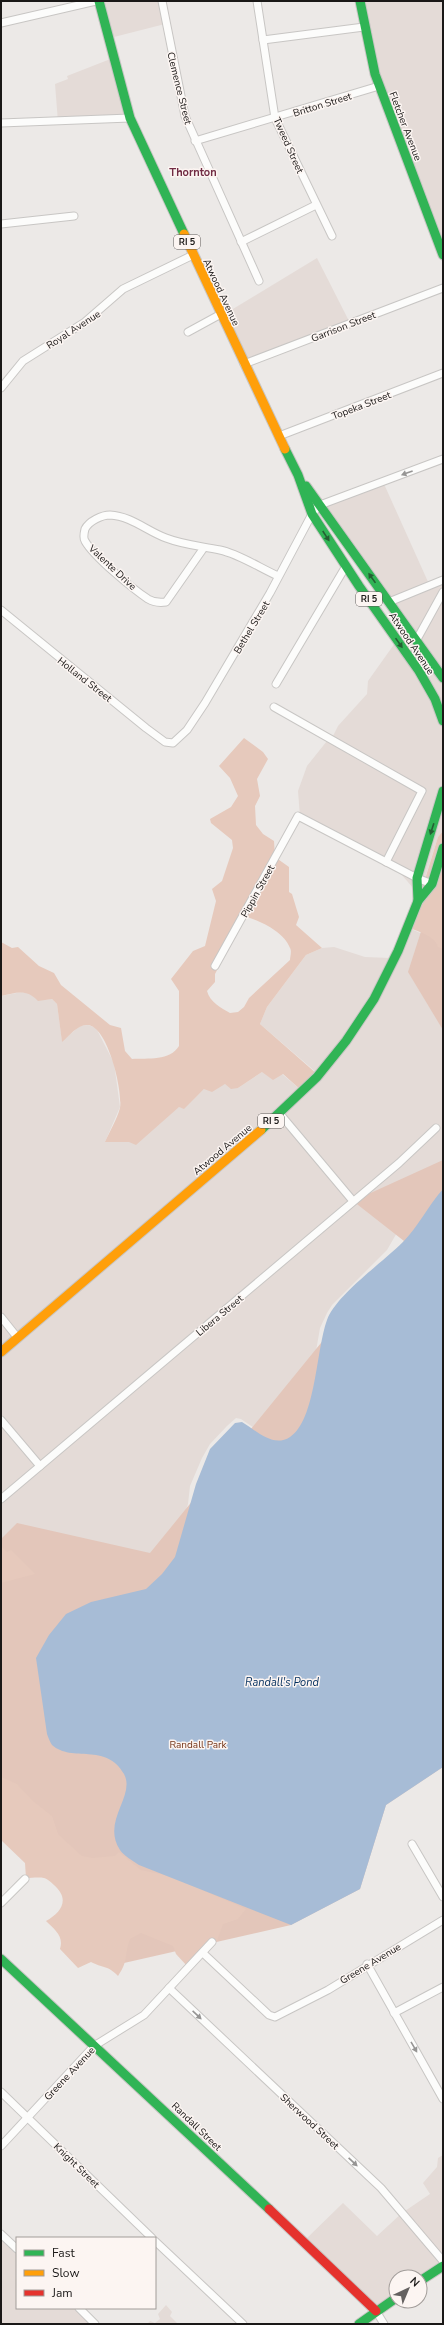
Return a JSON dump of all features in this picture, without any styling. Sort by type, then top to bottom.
[{"type":"main road","name":"Atwood Avenue","points":[[97,1],[130,118],[244,364],[298,475],[312,514],[419,671],[435,699],[443,721]]},
{"type":"main road","name":"Fletcher Avenue","points":[[360,1],[364,27],[379,86],[443,255]]},
{"type":"main road","name":"Atwood Avenue","points":[[298,475],[443,678]]},
{"type":"main road","name":"Atwood Avenue","points":[[418,901],[416,878],[443,791]]},
{"type":"main road","name":"Atwood Avenue","points":[[1,1352],[280,1114],[326,1066],[346,1041],[374,999],[398,951],[418,901],[432,884],[443,848]]},
{"type":"main road","name":"Randall Street","points":[[1,1959],[154,2100],[376,2311]]},
{"type":"main road","points":[[428,2276],[443,2266]]},
{"type":"main road","points":[[359,2324],[388,2303]]},
{"type":"street","points":[[1,23],[97,1]]},
{"type":"street","name":"Clemence Street","points":[[162,1],[185,116],[259,281]]},
{"type":"street","name":"Tweed Street","points":[[257,1],[275,118],[332,236]]},
{"type":"street","points":[[263,40],[364,27]]},
{"type":"street","name":"Britton Street","points":[[195,141],[379,86]]},
{"type":"street","points":[[1,123],[130,118]]},
{"type":"street","points":[[241,242],[316,205]]},
{"type":"street","points":[[1,224],[74,216]]},
{"type":"street","name":"Royal Avenue","points":[[1,388],[23,361],[86,322],[123,289],[193,255]]},
{"type":"street","name":"Garrison Street","points":[[244,364],[443,288]]},
{"type":"street","points":[[188,332],[221,314]]},
{"type":"street","name":"Topeka Street","points":[[279,436],[443,373]]},
{"type":"street","points":[[320,505],[443,459]]},
{"type":"street","name":"Bethel Street","points":[[173,743],[187,730],[205,703],[270,593],[312,514],[320,505]]},
{"type":"street","name":"Valente Drive","points":[[203,549],[172,595],[166,602],[157,603],[148,599],[114,571],[90,547],[84,537],[85,529],[96,519],[110,515],[129,519],[166,538],[203,549],[220,550],[278,576]]},
{"type":"street","points":[[276,684],[346,566]]},
{"type":"street","points":[[389,602],[443,580]]},
{"type":"street","points":[[416,641],[443,592]]},
{"type":"street","name":"Holland Street","points":[[1,610],[146,728],[165,742],[173,743]]},
{"type":"street","points":[[274,707],[339,742],[422,791],[386,862],[416,878],[432,884]]},
{"type":"street","name":"Pippin Street","points":[[215,966],[298,816],[386,862]]},
{"type":"street","points":[[280,1114],[353,1201]]},
{"type":"street","name":"Libera Street","points":[[1,1499],[399,1163],[436,1128]]},
{"type":"street","points":[[1,1317],[17,1338]]},
{"type":"street","points":[[1,1420],[40,1466]]},
{"type":"street","points":[[412,1844],[443,1897]]},
{"type":"street","points":[[1,1903],[25,1879]]},
{"type":"street","name":"Greene Avenue","points":[[204,1954],[237,1986],[270,2015],[275,2017],[328,1990],[367,1964],[443,1920]]},
{"type":"street","name":"Greene Avenue","points":[[1,2146],[94,2046],[144,2016],[212,1942]]},
{"type":"street","points":[[367,1964],[443,2099]]},
{"type":"street","points":[[394,2013],[443,1987]]},
{"type":"street","name":"Sherwood Street","points":[[169,1988],[382,2188],[443,2261]]},
{"type":"street","name":"Knight Street","points":[[1,2092],[151,2237]]},
{"type":"street","points":[[1,2234],[16,2248]]},
{"type":"street","points":[[156,2242],[243,2324]]},
{"type":"street","points":[[80,2309],[95,2324]]},
{"type":"street","points":[[376,2311],[384,2324]]},
{"type":"shaded area","points":[[107,1],[161,1],[165,24],[110,38],[102,3]]},
{"type":"shaded area","points":[[360,1],[443,1],[443,254],[376,74]]},
{"type":"shaded area","points":[[113,58],[130,118],[58,122],[55,84],[68,79],[67,76]]},
{"type":"shaded area","points":[[317,258],[350,323],[245,364],[223,315]]},
{"type":"shaded area","points":[[384,484],[429,584],[443,580],[443,831],[438,837],[424,881],[414,889],[401,874],[300,816],[298,791],[307,766],[327,741],[331,740],[338,726],[367,694],[368,681],[405,629],[323,506]]},
{"type":"shaded area","points":[[244,738],[263,752],[268,759],[257,779],[260,796],[255,806],[256,825],[263,834],[274,841],[275,857],[289,867],[289,892],[292,894],[299,917],[296,925],[322,948],[306,955],[267,1007],[260,1024],[317,1074],[302,1091],[283,1074],[273,1080],[262,1072],[238,1088],[231,1089],[225,1084],[212,1092],[204,1089],[184,1109],[179,1107],[136,1145],[129,1142],[105,1142],[119,1112],[120,1100],[113,1061],[102,1036],[95,1028],[84,1025],[77,1028],[62,1042],[57,1004],[52,999],[38,1001],[29,994],[21,992],[1,996],[1,942],[12,948],[18,947],[39,966],[54,973],[61,985],[110,1025],[121,1028],[125,1051],[132,1059],[158,1058],[175,1051],[179,1046],[179,991],[171,979],[193,951],[205,946],[216,901],[212,889],[222,881],[233,848],[232,840],[211,823],[210,819],[231,807],[238,796],[230,778],[219,766]],"holes":[[[247,917],[272,928],[283,937],[291,949],[290,960],[249,998],[244,1007],[238,1012],[230,1013],[213,1001],[208,995],[207,991],[215,982],[215,974],[244,918]]]},
{"type":"shaded area","points":[[443,831],[443,949],[438,947],[434,940],[430,937],[410,928],[438,837]]},
{"type":"shaded area","points":[[409,928],[429,937],[443,949],[443,1181],[406,1217],[387,1250],[332,1305],[327,1313],[320,1328],[305,1414],[266,1436],[241,1419],[236,1418],[210,1444],[202,1458],[190,1486],[188,1504],[169,1560],[1,1546],[1,996],[22,992],[31,993],[38,1000],[52,999],[57,1004],[62,1041],[80,1026],[88,1025],[96,1028],[114,1063],[120,1107],[105,1142],[179,1107],[184,1108],[204,1089],[225,1084],[238,1088],[262,1072],[282,1074],[302,1091],[317,1073],[260,1024],[267,1007],[306,955],[322,948],[334,947],[365,957],[390,958]]},
{"type":"shaded area","points":[[1,1546],[7,1552],[11,1550],[35,1574],[1,1583]]},
{"type":"shaded area","points":[[1,1777],[17,1784],[33,1801],[52,1816],[58,1834],[82,1856],[93,1858],[115,1856],[119,1852],[141,1870],[170,1876],[246,1909],[238,1919],[223,1924],[217,1941],[206,1955],[188,1967],[176,1954],[173,1946],[141,1933],[130,1939],[124,1966],[118,1976],[108,1968],[91,1962],[78,1968],[60,1949],[60,1937],[46,1921],[56,1914],[62,1905],[62,1895],[59,1890],[51,1882],[45,1879],[26,1878],[25,1863],[1,1840]]},
{"type":"shaded area","points":[[443,2155],[443,2266],[428,2273],[428,2269],[388,2269],[388,2304],[380,2309],[305,2240],[343,2203],[377,2236],[402,2213],[430,2194],[423,2183],[437,2167],[438,2158]]},
{"type":"shaded area","points":[[1,2233],[16,2248],[16,2309],[80,2309],[96,2324],[1,2324]]},
{"type":"shaded area","points":[[166,2305],[172,2312],[170,2316],[178,2324],[147,2324],[150,2321],[155,2323],[160,2319],[158,2314]]},
{"type":"green space","points":[[443,863],[443,1030],[408,972]]},
{"type":"green space","name":"Randall's Pond","points":[[443,1160],[443,1767],[386,1805],[360,1889],[291,1925],[124,1963],[1,1824],[1,1539],[17,1523],[150,1553],[404,1241],[353,1201]]},
{"type":"water","name":"Randall's Pond","points":[[443,1189],[443,1767],[386,1805],[360,1889],[291,1925],[139,1865],[120,1850],[115,1839],[114,1829],[126,1791],[124,1774],[117,1764],[108,1758],[69,1753],[52,1745],[47,1734],[36,1658],[49,1635],[66,1614],[91,1602],[146,1589],[162,1574],[175,1557],[196,1484],[210,1449],[235,1423],[242,1422],[259,1434],[277,1441],[290,1437],[299,1428],[310,1400],[323,1333],[332,1310],[349,1290],[403,1242]]},
{"type":"traffic: fast","points":[[99,1],[130,118],[184,234]]},
{"type":"traffic: fast","points":[[360,1],[375,74],[443,255]]},
{"type":"traffic: fast","points":[[285,449],[298,475],[312,514],[359,586],[419,671],[435,699],[443,721]]},
{"type":"traffic: fast","points":[[306,486],[443,678]]},
{"type":"traffic: fast","points":[[418,901],[417,878],[443,791]]},
{"type":"traffic: fast","points":[[261,1130],[317,1077],[346,1041],[374,999],[398,951],[418,901],[432,884],[443,848]]},
{"type":"traffic: fast","points":[[1,1959],[269,2209]]},
{"type":"traffic: fast","points":[[428,2276],[443,2266]]},
{"type":"traffic: fast","points":[[359,2324],[388,2304]]},
{"type":"traffic: slow","points":[[184,234],[285,449]]},
{"type":"traffic: slow","points":[[1,1352],[261,1130]]},
{"type":"traffic: jam","points":[[269,2209],[376,2311]]},
{"type":"district","name":"Thornton","points":[[193,172]]},
{"type":"park label","name":"Randall Park","points":[[198,1744]]}]
